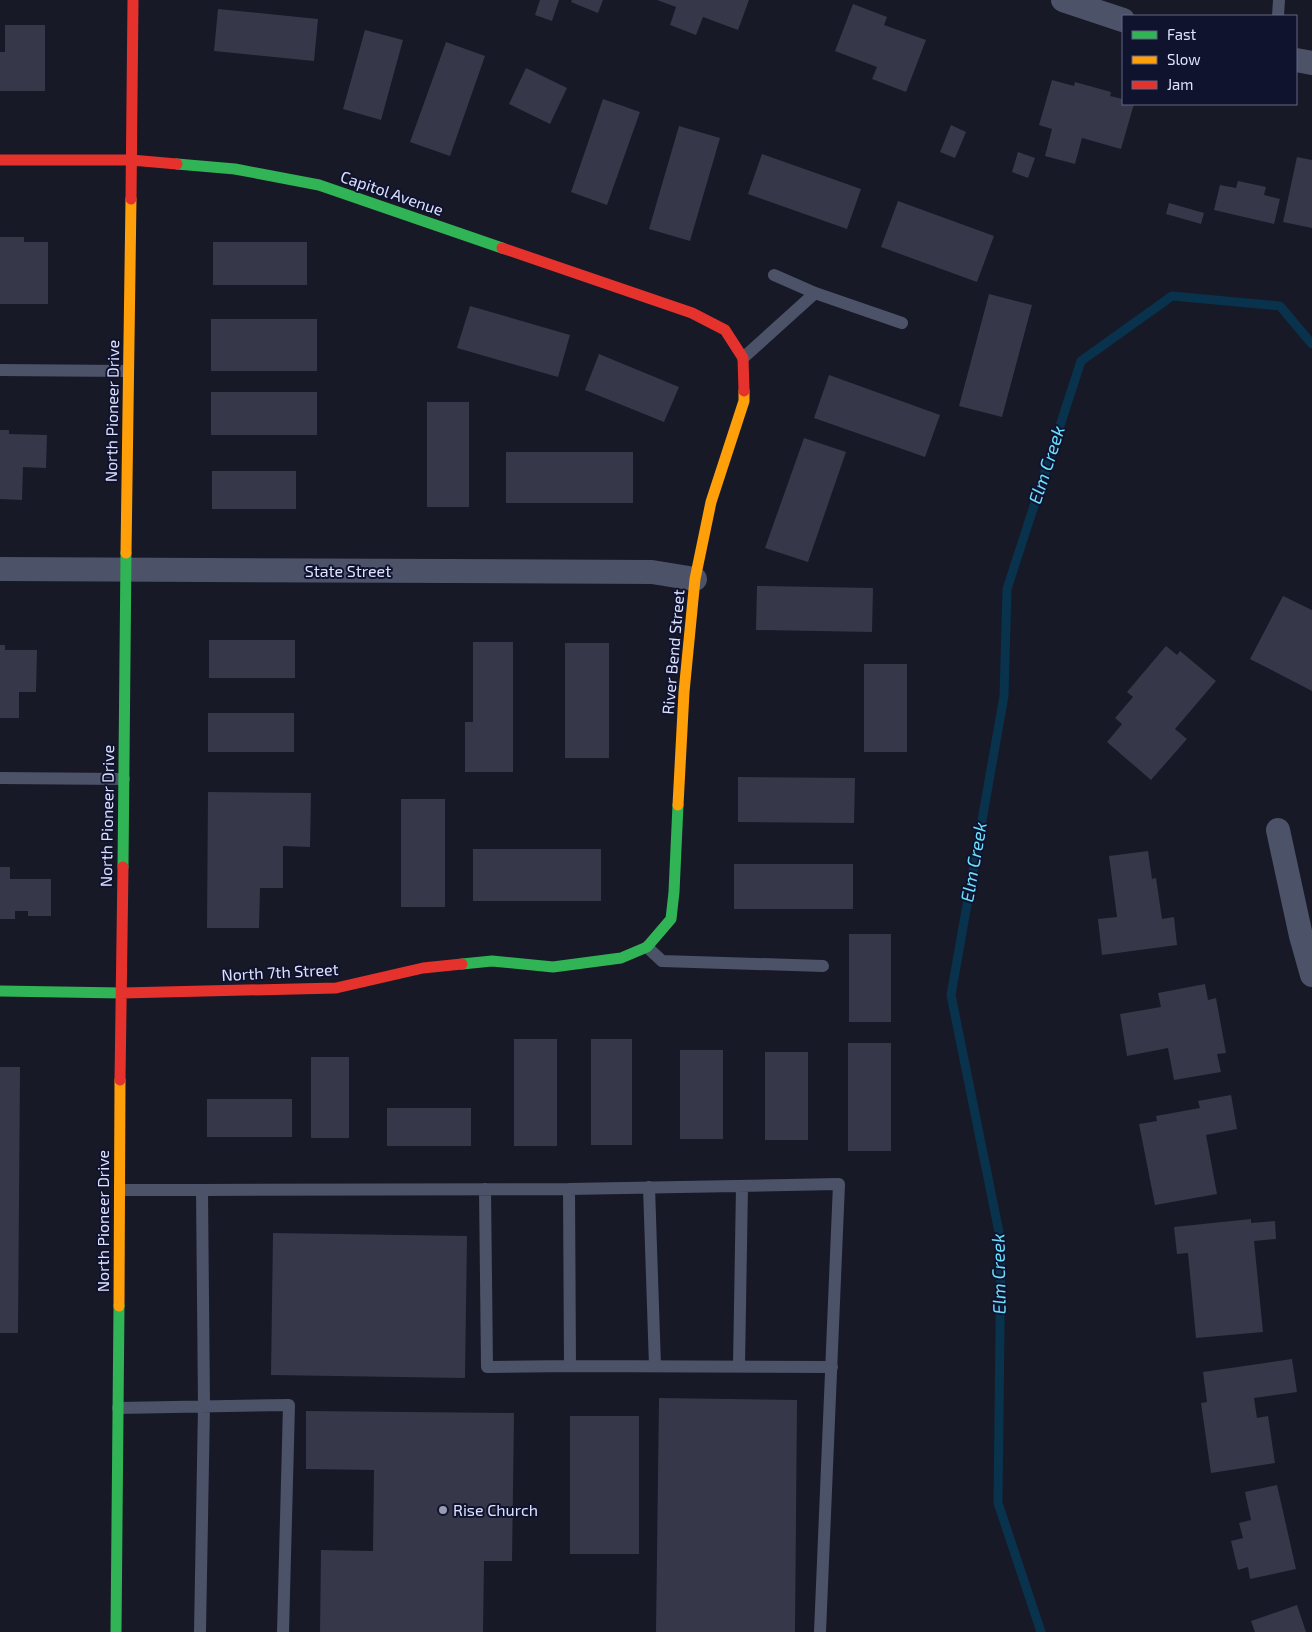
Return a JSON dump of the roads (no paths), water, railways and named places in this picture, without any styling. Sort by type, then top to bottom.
[{"type":"street","name":"North Pioneer Drive","points":[[116,1632],[132,0]]},
{"type":"street","points":[[1063,0],[1122,20]]},
{"type":"street","points":[[1297,60],[1312,63]]},
{"type":"street","name":"Capitol Avenue","points":[[0,160],[131,160],[235,169],[319,185],[692,313],[725,330],[743,358]]},
{"type":"street","name":"River Bend Street","points":[[647,947],[671,919],[684,692],[696,579],[711,502],[744,401],[743,358]]},
{"type":"street","name":"State Street","points":[[0,568],[652,572],[696,579]]},
{"type":"street","points":[[1278,830],[1301,936],[1312,974]]},
{"type":"street","name":"North 7th Street","points":[[0,992],[121,993],[336,988],[423,968],[492,962],[553,967],[621,958],[647,947]]},
{"type":"lane","points":[[1278,15],[1279,0]]},
{"type":"lane","points":[[774,275],[816,293],[902,323]]},
{"type":"lane","points":[[743,358],[816,293]]},
{"type":"lane","points":[[0,370],[128,370]]},
{"type":"lane","points":[[0,778],[124,779]]},
{"type":"lane","points":[[647,947],[662,960],[823,966]]},
{"type":"lane","points":[[120,1190],[569,1189],[839,1184],[820,1632]]},
{"type":"lane","points":[[739,1366],[742,1186]]},
{"type":"lane","points":[[650,1187],[655,1366]]},
{"type":"lane","points":[[486,1189],[487,1366],[832,1367]]},
{"type":"lane","points":[[569,1189],[570,1366]]},
{"type":"lane","points":[[200,1632],[204,1406],[202,1190]]},
{"type":"lane","points":[[118,1408],[289,1406],[283,1632]]},
{"type":"waterway","name":"Elm Creek","points":[[1041,1632],[998,1503],[1001,1242],[951,995],[1004,696],[1007,589],[1081,361],[1172,296],[1280,306],[1312,344]]},
{"type":"place","name":"Rise Church","points":[[443,1510]]}]
